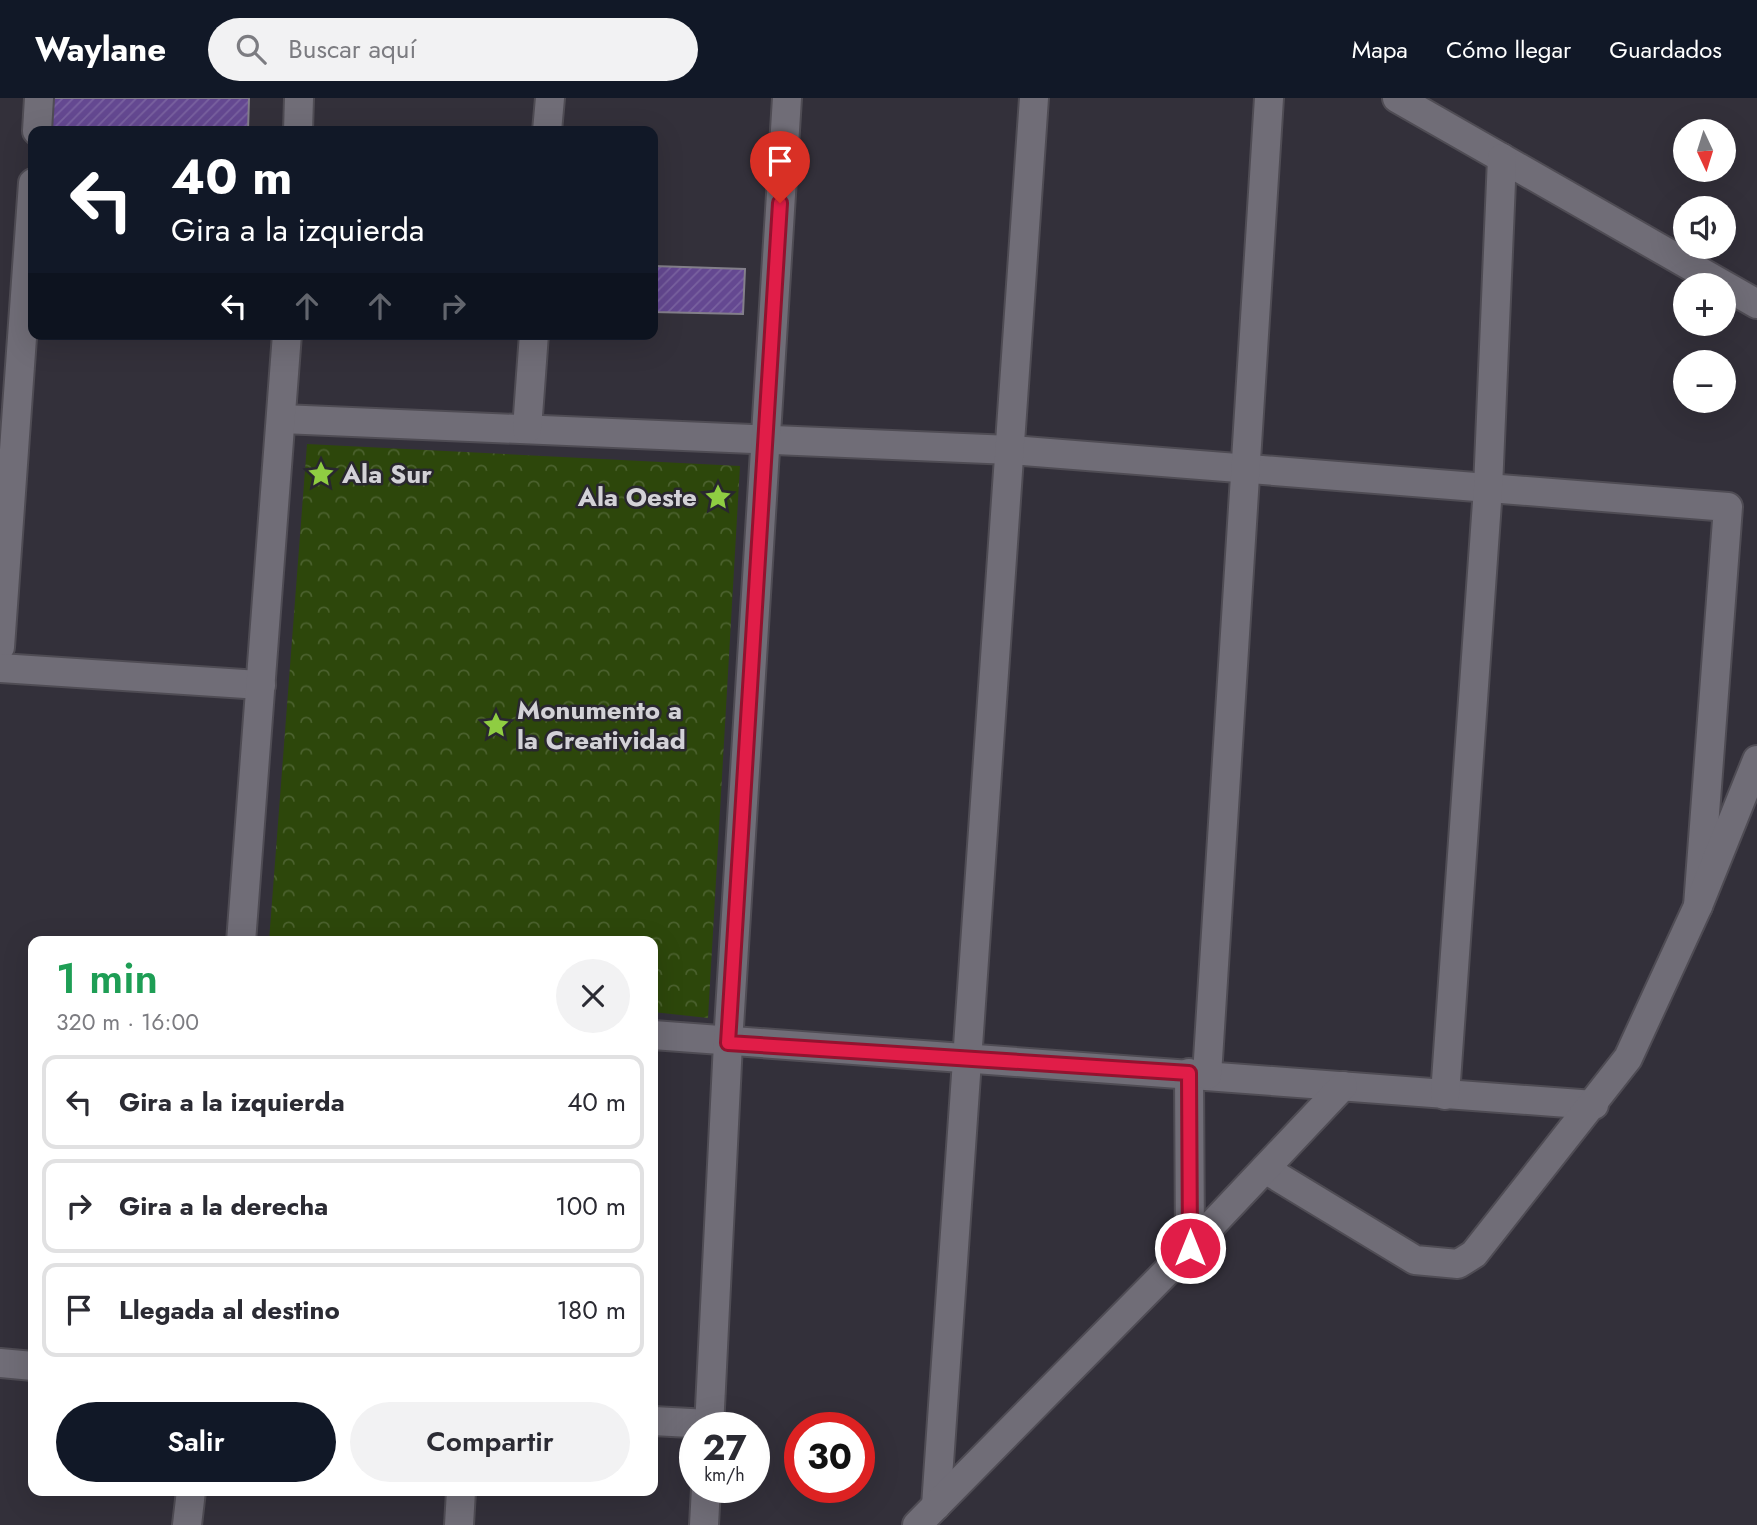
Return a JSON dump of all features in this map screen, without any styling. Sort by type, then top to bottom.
[{"type":"street","points":[[37,126],[39,98]]},
{"type":"street","points":[[298,126],[299,98]]},
{"type":"street","points":[[547,126],[550,98]]},
{"type":"street","points":[[710,1412],[728,1043],[787,98]]},
{"type":"street","points":[[926,1516],[967,1059],[1034,98]]},
{"type":"street","points":[[1190,1248],[1198,1074],[1247,469],[1269,98]]},
{"type":"street","points":[[1398,98],[1757,304]]},
{"type":"street","points":[[1445,1095],[1488,488],[1502,158]]},
{"type":"street","points":[[0,646],[28,253]]},
{"type":"street","points":[[241,936],[287,340]]},
{"type":"street","points":[[527,429],[534,340]]},
{"type":"street","points":[[282,419],[1011,450],[1728,507],[1698,906]]},
{"type":"street","points":[[0,668],[261,685]]},
{"type":"street","points":[[1265,1169],[1415,1260],[1458,1264],[1474,1254],[1629,1058],[1698,906],[1757,760]]},
{"type":"street","points":[[658,1036],[728,1043],[1198,1074],[1594,1105]]},
{"type":"street","points":[[926,1516],[1190,1248],[1343,1086]]},
{"type":"street","points":[[0,1363],[28,1366]]},
{"type":"street","points":[[658,1421],[679,1423]]},
{"type":"street","points":[[187,1525],[190,1496]]},
{"type":"street","points":[[459,1525],[461,1496]]},
{"type":"street","points":[[704,1525],[705,1503]]},
{"type":"green space","points":[[307,444],[740,466],[708,1018],[658,1013],[658,936],[269,936]]},
{"type":"building","points":[[52,98],[249,98],[248,126],[50,126]]},
{"type":"building","points":[[658,266],[745,269],[743,314],[658,312]]},
{"type":"place","name":"Ala Sur","points":[[321,474]]},
{"type":"place","name":"Ala Oeste","points":[[718,497]]},
{"type":"place","name":"Monumento a la Creatividad","points":[[496,725]]},
{"type":"route","points":[[780,203],[728,1043],[1189,1073],[1190,1248]]}]
